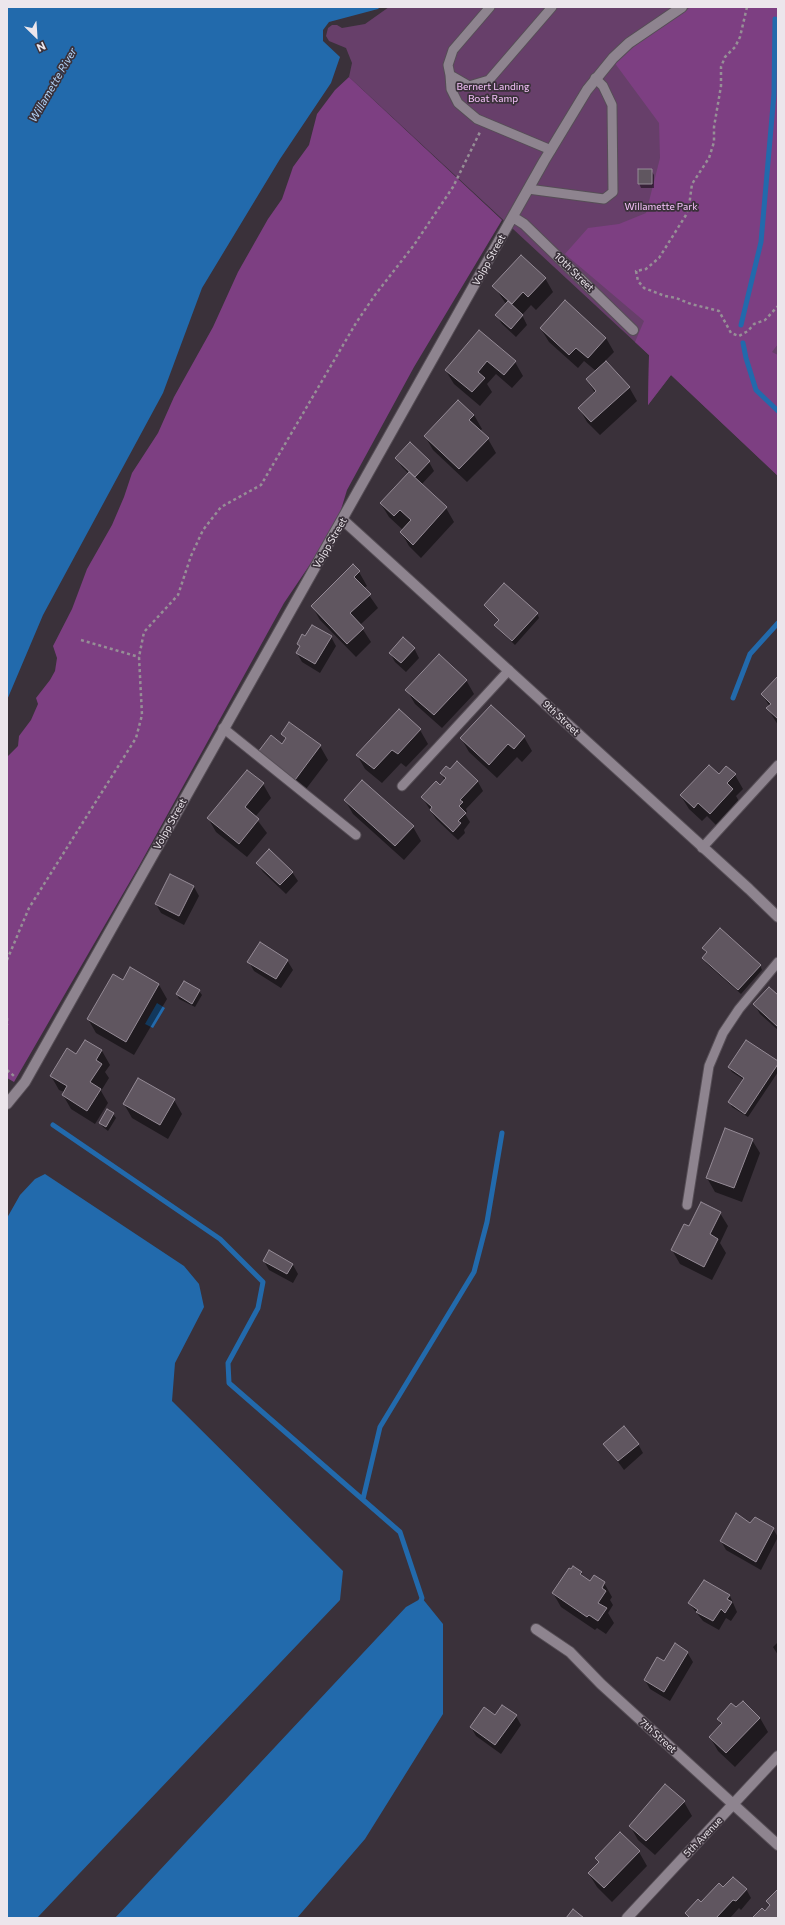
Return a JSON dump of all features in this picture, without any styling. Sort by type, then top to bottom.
[{"type":"street","name":"Volpp Street","points":[[7,1104],[25,1082],[223,728],[343,520],[551,150],[596,78],[613,58],[629,43],[682,7]]},
{"type":"street","name":"10th Street","points":[[513,217],[524,224],[633,330]]},
{"type":"street","name":"9th Street","points":[[343,520],[778,917]]},
{"type":"street","name":"7th Street","points":[[536,1629],[570,1652],[601,1684],[734,1804],[778,1846]]},
{"type":"street","name":"5th Avenue","points":[[627,1918],[778,1756]]},
{"type":"lane","points":[[490,7],[453,50],[448,65],[451,89],[458,103],[477,119],[551,150]]},
{"type":"lane","points":[[450,75],[468,86],[489,80],[552,7]]},
{"type":"lane","points":[[528,189],[604,199],[613,192],[612,105],[603,86],[596,78]]},
{"type":"lane","points":[[402,786],[509,670]]},
{"type":"lane","points":[[223,728],[356,835]]},
{"type":"lane","points":[[702,848],[778,765]]},
{"type":"lane","points":[[687,1204],[709,1066],[723,1033],[759,983],[778,962]]},
{"type":"path","points":[[747,7],[740,37],[735,47],[725,57],[721,66],[721,86],[714,127],[714,142],[709,158],[692,184],[689,206],[686,214],[659,258],[646,269],[636,271],[638,281],[644,288],[691,304],[719,311],[731,333],[739,336],[748,331],[754,324],[765,320],[778,306]]},
{"type":"path","points":[[7,960],[29,908],[136,738],[142,715],[139,657],[144,632],[178,595],[191,556],[203,530],[221,507],[261,485],[356,322],[414,245],[453,187],[485,123]]},
{"type":"path","points":[[81,640],[139,657]]},
{"type":"path","points":[[7,1018],[7,1025]]},
{"type":"green space","name":"Willamette Park","points":[[389,7],[778,7],[778,476],[671,375],[648,405],[649,355],[349,77],[352,63],[346,48],[329,41],[326,36],[328,28],[332,25],[337,25],[342,28],[365,24]]},
{"type":"green space","name":"Willamette Park","points":[[691,7],[778,7],[778,344],[772,352],[778,355],[778,476],[671,375],[648,405],[649,355],[635,342],[644,321],[565,254],[588,228],[619,224],[646,213],[660,158],[659,123],[614,62],[637,41]]},
{"type":"green space","points":[[349,77],[502,220],[414,367],[347,490],[336,526],[284,603],[139,866],[14,1082],[7,1078],[7,757],[18,746],[19,736],[31,720],[38,704],[36,698],[55,671],[57,658],[53,646],[72,609],[87,569],[112,525],[132,473],[158,433],[174,397],[213,327],[238,272],[268,219],[282,199],[293,167],[309,145],[317,114],[335,90]]},
{"type":"water","name":"Willamette River","points":[[7,7],[380,7],[378,9],[329,22],[323,30],[323,41],[340,57],[331,83],[280,159],[202,288],[163,393],[43,615],[7,700]]},
{"type":"water","points":[[157,1003],[165,1008],[153,1028],[145,1024]]},
{"type":"water","points":[[45,1174],[184,1266],[199,1284],[204,1307],[175,1363],[172,1401],[343,1571],[340,1600],[37,1918],[7,1918],[7,1218],[20,1195],[35,1179]]},
{"type":"water","points":[[422,1598],[443,1624],[443,1714],[365,1839],[297,1918],[115,1918],[406,1607]]},
{"type":"building","points":[[638,169],[652,169],[652,184],[638,184]]},
{"type":"building","points":[[521,255],[546,278],[528,297],[523,292],[512,304],[492,286]]},
{"type":"building","points":[[565,300],[606,338],[588,358],[576,348],[569,355],[540,328]]},
{"type":"building","points":[[508,301],[523,315],[511,329],[495,315]]},
{"type":"building","points":[[479,330],[516,361],[504,375],[487,361],[478,372],[485,378],[472,392],[445,370]]},
{"type":"building","points":[[606,361],[630,387],[591,422],[578,408],[596,391],[586,379]]},
{"type":"building","points":[[458,400],[474,415],[469,420],[489,438],[459,469],[424,436]]},
{"type":"building","points":[[410,442],[430,461],[415,477],[395,458]]},
{"type":"building","points":[[409,472],[447,507],[413,545],[400,532],[411,520],[400,510],[394,516],[380,503]]},
{"type":"building","points":[[353,564],[360,571],[354,577],[371,594],[350,613],[364,628],[347,644],[311,606]]},
{"type":"building","points":[[504,583],[538,613],[512,641],[494,625],[499,620],[484,605]]},
{"type":"building","points":[[312,625],[332,636],[315,664],[296,653],[300,646],[297,644],[302,634],[305,636]]},
{"type":"building","points":[[403,637],[415,648],[401,663],[389,653]]},
{"type":"building","points":[[439,654],[467,680],[434,715],[405,690]]},
{"type":"building","points":[[778,676],[778,719],[766,708],[771,704],[761,694]]},
{"type":"building","points":[[491,705],[525,736],[514,749],[508,744],[489,765],[460,738]]},
{"type":"building","points":[[399,709],[421,729],[398,754],[392,750],[374,769],[356,755]]},
{"type":"building","points":[[289,722],[321,745],[295,780],[258,752],[271,735],[282,744],[286,738],[281,734]]},
{"type":"building","points":[[457,761],[478,781],[460,800],[463,802],[459,806],[466,813],[458,821],[461,823],[453,832],[430,810],[432,807],[421,797],[436,781],[440,785],[446,778],[440,773],[446,766],[450,769]]},
{"type":"building","points":[[709,765],[719,774],[726,766],[736,774],[727,783],[733,789],[710,814],[698,803],[694,808],[680,795]]},
{"type":"building","points":[[247,770],[264,783],[245,807],[259,819],[239,844],[207,818]]},
{"type":"building","points":[[362,780],[414,826],[395,846],[344,800]]},
{"type":"building","points":[[269,849],[293,872],[280,885],[256,863]]},
{"type":"building","points":[[170,874],[194,886],[179,916],[155,904]]},
{"type":"building","points":[[720,928],[761,965],[738,990],[702,958],[707,952],[702,948]]},
{"type":"building","points":[[260,942],[288,960],[276,979],[247,962]]},
{"type":"building","points":[[130,967],[159,984],[126,1042],[87,1019],[113,974],[123,980]]},
{"type":"building","points":[[184,981],[200,990],[192,1004],[176,994]]},
{"type":"building","points":[[769,987],[778,995],[778,1027],[753,1004]]},
{"type":"building","points":[[85,1040],[102,1050],[96,1060],[102,1064],[90,1082],[101,1089],[87,1111],[62,1095],[67,1086],[50,1076],[67,1048],[76,1054]]},
{"type":"building","points":[[746,1040],[778,1061],[778,1064],[745,1114],[728,1102],[744,1078],[728,1067]]},
{"type":"building","points":[[138,1078],[175,1099],[160,1125],[123,1104]]},
{"type":"building","points":[[107,1109],[114,1113],[106,1127],[99,1123]]},
{"type":"building","points":[[725,1128],[753,1139],[734,1188],[706,1178]]},
{"type":"building","points":[[701,1202],[721,1212],[710,1234],[718,1239],[704,1267],[671,1250],[684,1224],[689,1226]]},
{"type":"building","points":[[269,1250],[293,1264],[287,1274],[263,1261]]},
{"type":"building","points":[[624,1426],[639,1444],[618,1461],[603,1444]]},
{"type":"building","points":[[736,1513],[750,1523],[755,1517],[774,1528],[756,1562],[720,1541]]},
{"type":"building","points":[[573,1566],[582,1572],[580,1574],[590,1581],[594,1575],[605,1582],[602,1588],[606,1591],[598,1603],[607,1608],[598,1621],[589,1615],[587,1617],[552,1593],[569,1568],[571,1569]]},
{"type":"building","points":[[704,1580],[730,1595],[727,1599],[732,1602],[725,1613],[721,1609],[713,1621],[696,1612],[698,1610],[688,1603]]},
{"type":"building","points":[[675,1643],[688,1652],[664,1692],[644,1680],[657,1657],[664,1661]]},
{"type":"building","points":[[743,1701],[760,1718],[726,1753],[709,1737],[722,1723],[717,1719],[731,1703],[736,1707]]},
{"type":"building","points":[[502,1705],[517,1715],[495,1745],[470,1727],[484,1707],[495,1715]]},
{"type":"building","points":[[665,1784],[685,1801],[646,1841],[629,1826]]},
{"type":"building","points":[[620,1832],[640,1851],[604,1888],[588,1873],[599,1862],[595,1858]]},
{"type":"building","points":[[733,1877],[747,1889],[736,1901],[733,1900],[716,1918],[690,1918],[685,1913],[698,1899],[701,1902],[719,1883],[723,1887]]},
{"type":"building","points":[[778,1889],[778,1918],[752,1918],[762,1908],[765,1911],[770,1905],[766,1901]]},
{"type":"building","points":[[573,1909],[584,1918],[566,1918]]},
{"type":"waterway","points":[[741,325],[761,242],[774,94],[775,19]]},
{"type":"waterway","points":[[743,343],[756,390],[778,411]]},
{"type":"waterway","points":[[733,698],[750,654],[778,623]]},
{"type":"waterway","points":[[53,1125],[220,1239],[263,1282],[258,1308],[228,1363],[229,1383],[400,1532],[422,1598],[420,1603]]},
{"type":"waterway","points":[[363,1499],[380,1427],[474,1272],[487,1222],[502,1133]]},
{"type":"park label","name":"Bernert Landing Boat Ramp","points":[[493,92]]}]
